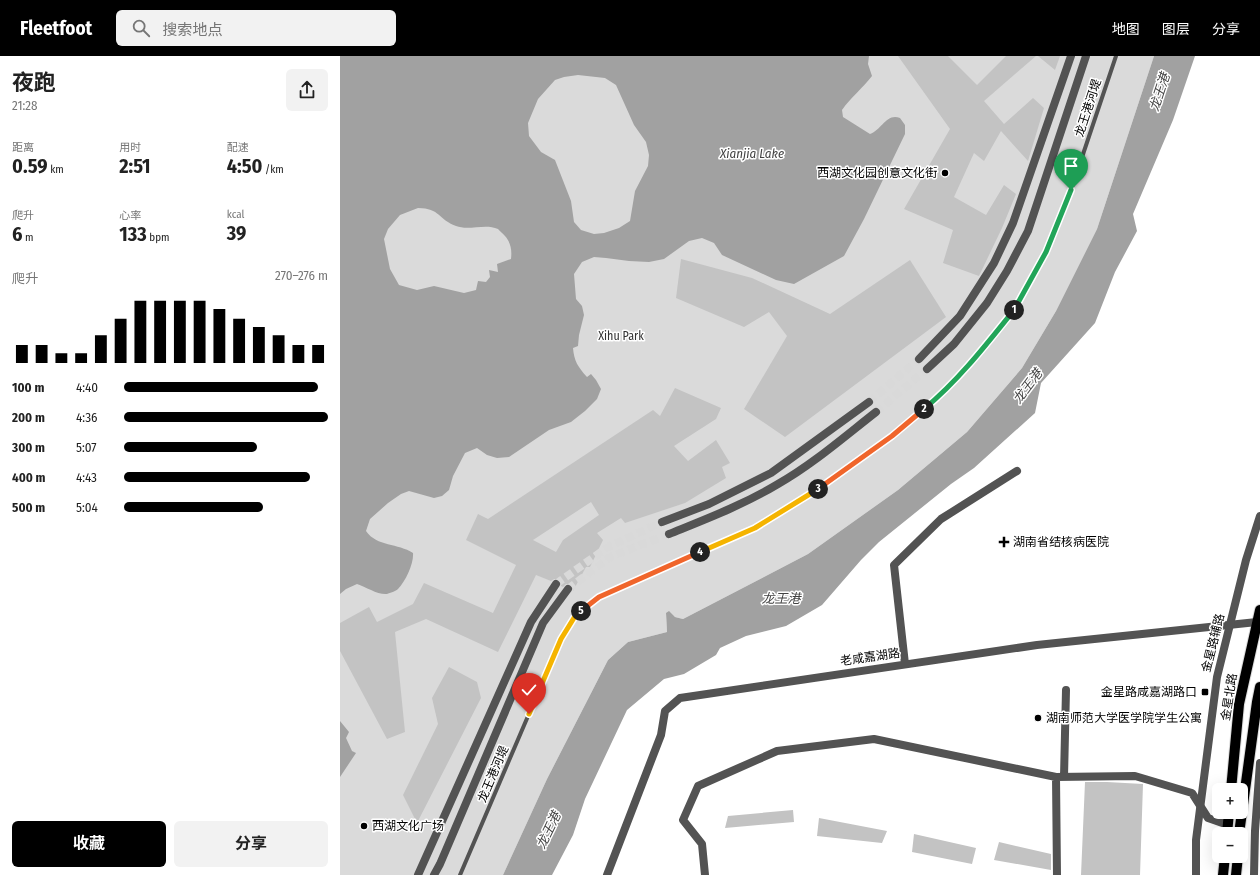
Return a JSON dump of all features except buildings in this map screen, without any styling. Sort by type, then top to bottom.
[{"type":"main road","name":"金星北路","points":[[1232,783],[1239,704],[1260,610]]},
{"type":"main road","points":[[1240,827],[1260,687]]},
{"type":"main road","points":[[1223,875],[1224,863]]},
{"type":"main road","points":[[1236,875],[1237,863]]},
{"type":"street","points":[[919,359],[960,316],[994,263],[1013,223],[1070,56]]},
{"type":"street","points":[[927,369],[954,344],[987,304],[1028,231],[1086,56]]},
{"type":"street","points":[[662,522],[710,504],[771,473],[869,402]]},
{"type":"street","points":[[669,534],[736,506],[777,485],[809,464],[876,412]]},
{"type":"street","points":[[905,664],[894,565],[941,519],[1016,471]]},
{"type":"street","name":"金星路辅路","points":[[1196,875],[1196,840],[1217,677],[1246,560],[1260,516]]},
{"type":"street","points":[[418,875],[532,622],[556,584]]},
{"type":"street","points":[[434,875],[543,623],[568,589]]},
{"type":"street","name":"老咸嘉湖路","points":[[607,875],[661,735],[665,711],[680,698],[1037,645],[1257,622]]},
{"type":"street","points":[[1057,875],[1060,777],[1066,690]]},
{"type":"street","points":[[706,875],[702,844],[683,820],[698,786],[777,751],[874,739],[1060,777],[1134,776],[1142,778],[1192,793],[1208,818],[1224,827]]},
{"type":"street","points":[[1254,875],[1255,831],[1260,763]]},
{"type":"lane","name":"龙王港河堤","points":[[460,875],[561,639],[577,613],[599,597],[755,528],[815,491],[892,436],[936,399],[986,345],[1015,308],[1046,252],[1071,190],[1116,56]]},
{"type":"green space","name":"Xihu Park","points":[[340,56],[1154,56],[1097,229],[1056,311],[1022,368],[967,432],[898,490],[808,554],[683,619],[666,613],[667,632],[628,642],[608,660],[547,779],[503,875],[340,875]]},
{"type":"water","name":"Xianjia Lake","points":[[340,56],[869,56],[868,64],[872,76],[842,110],[843,117],[870,134],[891,118],[900,118],[905,125],[905,134],[864,219],[844,256],[794,284],[776,280],[722,255],[714,243],[702,238],[689,241],[664,259],[649,262],[594,257],[582,262],[574,274],[576,299],[582,306],[584,315],[578,346],[573,348],[574,357],[579,367],[587,377],[591,374],[601,389],[597,399],[571,422],[549,430],[509,457],[497,458],[487,455],[477,448],[465,453],[453,476],[449,490],[442,496],[434,498],[409,491],[401,494],[388,503],[370,519],[366,531],[376,540],[413,553],[411,567],[407,577],[398,589],[387,594],[376,592],[357,584],[346,589],[340,594]],"holes":[[[578,75],[605,78],[616,85],[634,125],[646,142],[649,155],[648,166],[635,191],[630,221],[619,228],[604,233],[594,234],[581,230],[574,222],[571,201],[555,160],[541,152],[529,136],[528,123],[538,99],[555,80]],[[418,208],[431,210],[450,224],[456,226],[466,228],[493,227],[498,229],[510,244],[511,259],[497,264],[498,272],[489,270],[490,277],[486,282],[478,281],[476,290],[464,293],[434,286],[417,290],[399,285],[390,269],[384,239],[388,229],[400,215]]]},
{"type":"water","name":"龙王港","points":[[1154,56],[1195,56],[1173,120],[1133,214],[1137,231],[1115,272],[1095,323],[1041,383],[1035,413],[974,468],[951,484],[879,542],[861,560],[822,605],[786,626],[746,636],[720,648],[716,655],[684,674],[664,679],[627,710],[585,799],[573,835],[552,875],[503,875],[547,779],[608,660],[628,642],[667,632],[666,613],[669,611],[675,617],[683,619],[808,554],[898,490],[967,432],[1022,368],[1056,311],[1097,229]]},
{"type":"water","points":[[340,721],[349,732],[346,738],[352,751],[356,753],[340,777]]},
{"type":"tunnel","points":[[869,402],[919,359]]},
{"type":"tunnel","points":[[876,412],[927,369]]},
{"type":"tunnel","points":[[556,584],[608,547],[662,522]]},
{"type":"tunnel","points":[[568,589],[610,557],[669,534]]},
{"type":"place","name":"西湖文化园创意文化街","points":[[945,173]]},
{"type":"place","name":"湖南省结核病医院","points":[[1004,542]]},
{"type":"place","name":"金星路咸嘉湖路口","points":[[1205,692]]},
{"type":"place","name":"湖南师范大学医学院学生公寓","points":[[1038,718]]},
{"type":"place","name":"西湖文化广场","points":[[364,826]]},
{"type":"route","points":[[529,714],[561,639],[577,613],[599,597],[755,528],[815,491],[892,436],[936,399],[986,345],[1015,308],[1046,252],[1071,190]]}]
